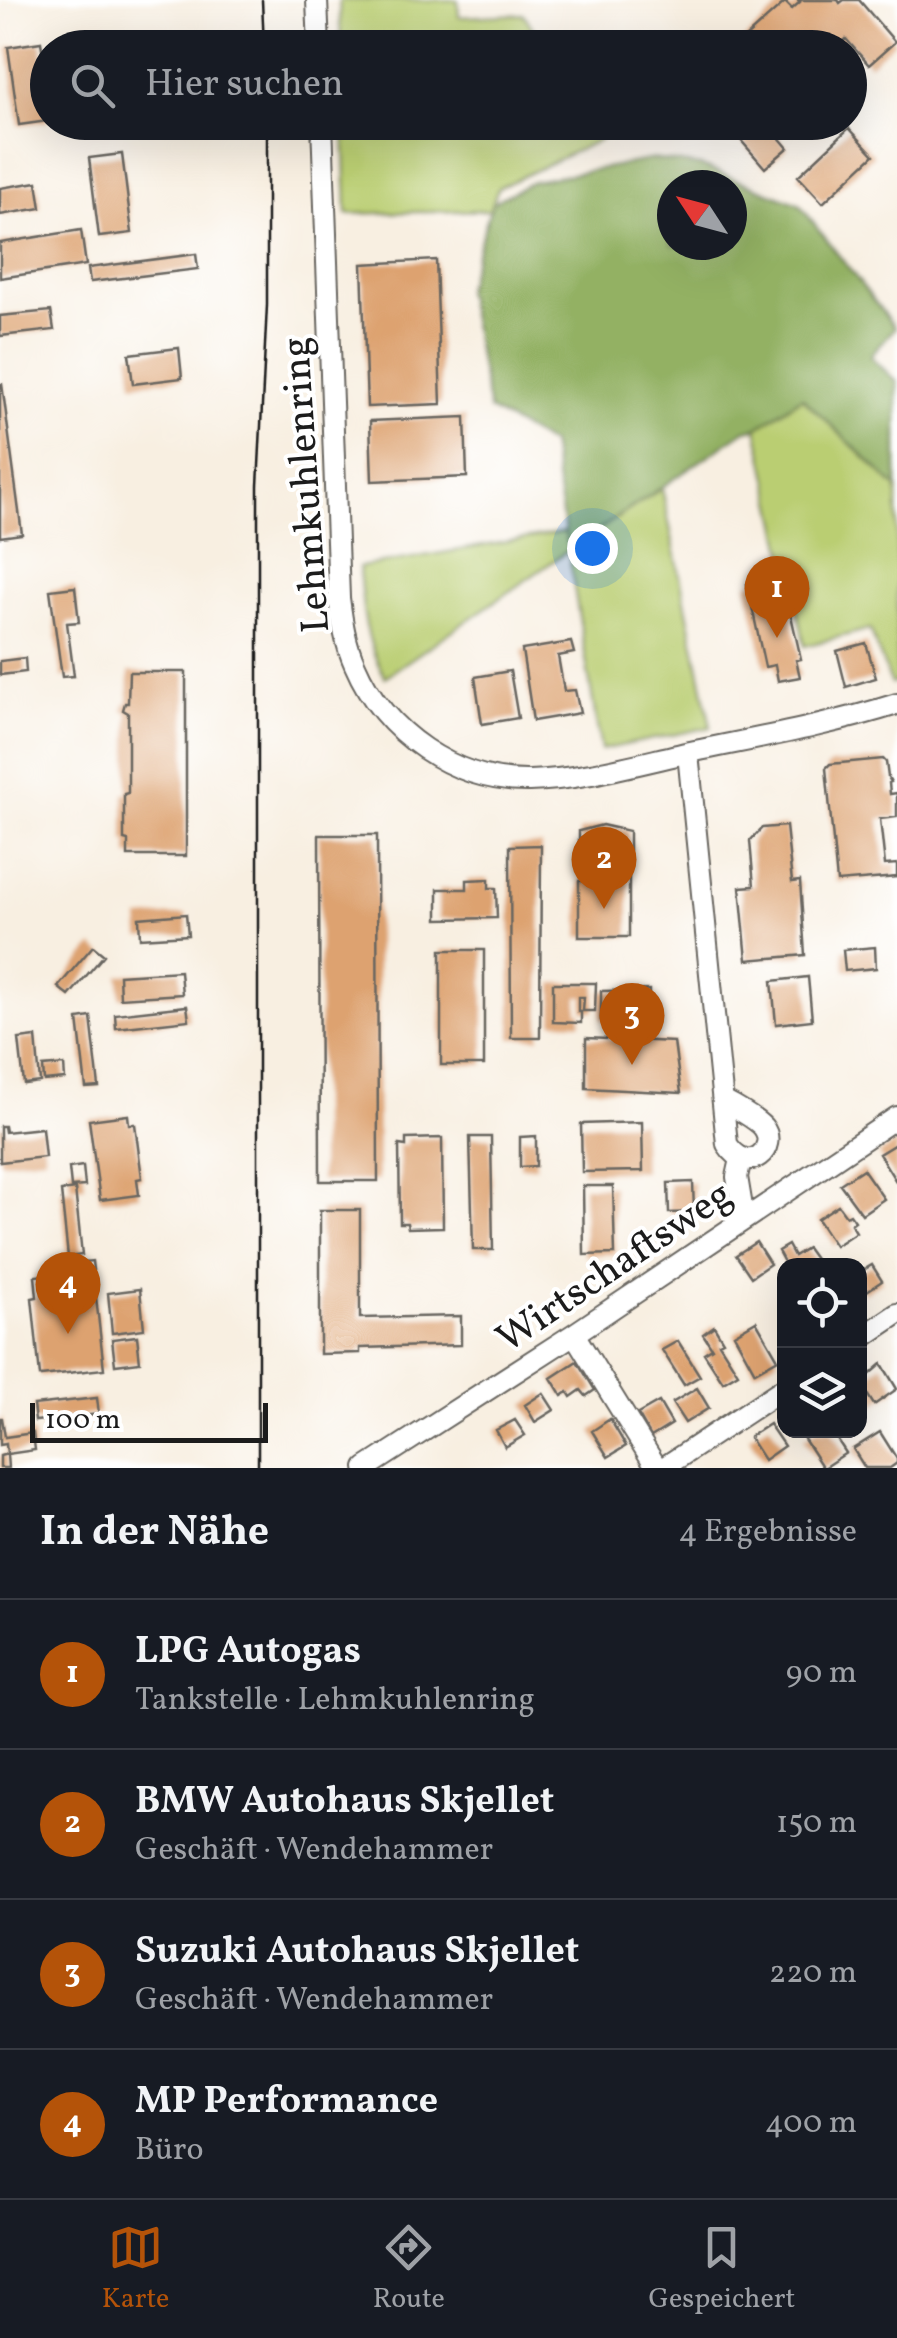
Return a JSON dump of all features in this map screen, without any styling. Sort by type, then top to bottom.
[{"type":"street","points":[[317,0],[318,30]]},
{"type":"street","name":"Lehmkuhlenring","points":[[323,140],[339,598],[346,641],[364,683],[403,733],[438,758],[478,774],[546,780],[844,720],[897,704]]},
{"type":"street","points":[[688,753],[727,1144],[741,1159],[759,1157],[766,1148],[763,1127],[723,1101]]},
{"type":"street","name":"Wirtschaftsweg","points":[[366,1468],[897,1117]]},
{"type":"street","points":[[741,1159],[737,1176],[744,1220]]},
{"type":"street","points":[[867,1333],[897,1314]]},
{"type":"street","points":[[574,1334],[660,1468],[777,1393]]},
{"type":"green space","points":[[339,0],[458,0],[459,17],[524,14],[534,30],[340,30]]},
{"type":"green space","points":[[345,140],[599,140],[498,188],[490,210],[347,214]]},
{"type":"green space","points":[[653,159],[712,170],[657,170],[657,260],[747,260],[747,184],[799,204],[895,328],[870,356],[897,382],[897,488],[802,397],[757,428],[746,430],[568,551],[550,444],[489,410],[465,290],[492,203],[533,181]]},
{"type":"green space","points":[[802,397],[897,488],[897,682],[891,684],[870,629],[805,646],[757,428]]},
{"type":"green space","points":[[662,488],[711,727],[601,750],[568,551],[385,677],[369,638],[359,567],[565,532],[569,550]]},
{"type":"building","points":[[859,0],[895,42],[869,65],[867,30],[754,30],[785,2],[792,9],[800,2]]},
{"type":"building","points":[[30,44],[30,123],[19,125],[8,47]]},
{"type":"building","points":[[741,140],[781,140],[788,148],[765,168]]},
{"type":"building","points":[[836,140],[860,140],[874,155],[823,203],[798,176]]},
{"type":"building","points":[[122,154],[132,233],[99,237],[89,158]]},
{"type":"building","points":[[37,182],[41,208],[0,215],[0,188]]},
{"type":"building","points":[[81,230],[86,265],[0,278],[0,243]]},
{"type":"building","points":[[196,254],[198,269],[90,282],[88,268]]},
{"type":"building","points":[[436,260],[441,404],[367,407],[362,264]]},
{"type":"building","points":[[51,311],[54,330],[0,336],[0,316]]},
{"type":"building","points":[[179,348],[182,378],[133,384],[129,354]]},
{"type":"building","points":[[0,385],[22,534],[0,537]]},
{"type":"building","points":[[465,417],[467,477],[372,481],[370,421]]},
{"type":"building","points":[[782,576],[801,659],[796,660],[800,677],[778,681],[775,665],[765,667],[747,584]]},
{"type":"building","points":[[75,587],[79,622],[67,623],[74,676],[62,677],[50,590]]},
{"type":"building","points":[[571,642],[574,653],[558,656],[564,691],[575,690],[580,713],[533,721],[522,650]]},
{"type":"building","points":[[866,643],[876,678],[846,687],[837,651]]},
{"type":"building","points":[[25,658],[26,672],[0,675],[0,661]]},
{"type":"building","points":[[510,671],[518,718],[482,724],[475,677]]},
{"type":"building","points":[[129,672],[186,672],[186,856],[128,856],[124,794],[128,793],[128,713],[123,710],[128,703]]},
{"type":"building","points":[[883,759],[891,782],[890,794],[897,793],[897,817],[880,819],[885,865],[897,864],[897,877],[837,882],[826,768],[830,764]]},
{"type":"building","points":[[602,825],[629,831],[629,937],[579,937],[584,840],[579,840],[579,831]]},
{"type":"building","points":[[786,826],[792,882],[800,881],[805,955],[747,960],[740,887],[754,886],[750,841],[762,828]]},
{"type":"building","points":[[319,835],[377,835],[378,1181],[320,1181]]},
{"type":"building","points":[[541,845],[540,1038],[511,1038],[510,846]]},
{"type":"building","points":[[489,879],[489,888],[496,888],[497,918],[438,919],[438,889],[467,889],[467,880]]},
{"type":"building","points":[[186,914],[188,935],[140,938],[139,918]]},
{"type":"building","points":[[93,946],[104,955],[69,996],[58,987]]},
{"type":"building","points":[[875,947],[876,968],[845,971],[843,950]]},
{"type":"building","points":[[441,950],[484,950],[484,1065],[441,1065]]},
{"type":"building","points":[[180,971],[182,994],[120,998],[119,975]]},
{"type":"building","points":[[808,977],[812,1020],[776,1024],[772,981]]},
{"type":"building","points":[[553,983],[596,983],[595,1011],[583,1011],[584,997],[578,997],[581,1023],[553,1022]]},
{"type":"building","points":[[649,990],[649,1019],[601,1020],[601,991]]},
{"type":"building","points":[[187,1006],[189,1020],[116,1028],[115,1014]]},
{"type":"building","points":[[91,1017],[99,1087],[86,1088],[78,1019]]},
{"type":"building","points":[[36,1037],[40,1082],[24,1084],[19,1039]]},
{"type":"building","points":[[586,1038],[674,1042],[681,1093],[586,1088]]},
{"type":"building","points":[[64,1065],[65,1079],[44,1081],[43,1067]]},
{"type":"building","points":[[128,1115],[129,1124],[135,1124],[142,1178],[137,1179],[139,1195],[100,1200],[89,1120]]},
{"type":"building","points":[[642,1122],[643,1171],[582,1172],[581,1124]]},
{"type":"building","points":[[0,1126],[4,1126],[5,1132],[42,1128],[45,1157],[0,1162]]},
{"type":"building","points":[[536,1136],[536,1166],[520,1167],[520,1137]]},
{"type":"building","points":[[470,1137],[491,1137],[493,1250],[473,1250]]},
{"type":"building","points":[[442,1138],[443,1227],[408,1228],[407,1223],[400,1223],[399,1145],[406,1146],[406,1139]]},
{"type":"building","points":[[897,1143],[897,1183],[879,1154]]},
{"type":"building","points":[[83,1166],[85,1186],[71,1187],[69,1168]]},
{"type":"building","points":[[863,1169],[884,1199],[862,1214],[840,1184]]},
{"type":"building","points":[[693,1182],[694,1212],[669,1213],[668,1183]]},
{"type":"building","points":[[583,1186],[613,1186],[615,1254],[584,1255]]},
{"type":"building","points":[[75,1189],[82,1255],[68,1257],[61,1191]]},
{"type":"building","points":[[838,1205],[855,1221],[851,1224],[856,1232],[835,1246],[817,1219]]},
{"type":"building","points":[[320,1210],[360,1210],[360,1318],[461,1316],[461,1345],[360,1348],[360,1353],[320,1354]]},
{"type":"building","points":[[756,1242],[770,1264],[751,1277],[736,1255]]},
{"type":"building","points":[[788,1245],[794,1256],[807,1248],[814,1258],[782,1258],[778,1251]]},
{"type":"building","points":[[92,1261],[104,1369],[40,1376],[32,1298],[37,1297],[35,1276],[74,1272],[73,1263]]},
{"type":"building","points":[[872,1265],[882,1281],[867,1291],[867,1268]]},
{"type":"building","points":[[140,1289],[144,1329],[112,1333],[108,1293]]},
{"type":"building","points":[[756,1321],[777,1360],[755,1372],[734,1334]]},
{"type":"building","points":[[714,1326],[723,1341],[719,1343],[738,1373],[723,1382],[704,1353],[712,1348],[703,1334]]},
{"type":"building","points":[[137,1336],[140,1362],[115,1365],[112,1339]]},
{"type":"building","points":[[678,1341],[700,1376],[684,1385],[662,1350]]},
{"type":"building","points":[[577,1361],[595,1390],[586,1396],[581,1390],[571,1397],[568,1392],[562,1396],[551,1378]]},
{"type":"building","points":[[882,1364],[897,1389],[874,1405],[867,1394],[867,1377]]},
{"type":"building","points":[[697,1388],[709,1408],[685,1423],[672,1403]]},
{"type":"building","points":[[543,1393],[554,1410],[535,1422],[525,1405]]},
{"type":"building","points":[[97,1398],[99,1414],[35,1421],[33,1405]]},
{"type":"building","points":[[659,1402],[672,1424],[651,1437],[638,1414]]},
{"type":"building","points":[[0,1418],[5,1437],[33,1433],[35,1450],[7,1454],[6,1444],[0,1445]]},
{"type":"building","points":[[610,1419],[626,1446],[608,1457],[592,1431]]},
{"type":"building","points":[[515,1420],[525,1435],[505,1447],[496,1430]]},
{"type":"building","points":[[769,1424],[784,1446],[764,1460],[749,1437]]},
{"type":"building","points":[[880,1432],[897,1463],[890,1468],[865,1468],[853,1449]]},
{"type":"building","points":[[836,1438],[846,1453],[823,1468],[804,1439]]},
{"type":"building","points":[[7,1454],[8,1468],[0,1468],[0,1456]]},
{"type":"tram line","points":[[262,0],[263,30]]},
{"type":"tram line","points":[[258,1468],[258,486],[267,305],[267,140]]},
{"type":"place","name":"LPG Autogas","points":[[777,638]]},
{"type":"place","name":"BMW Autohaus Skjellet","points":[[604,909]]},
{"type":"place","name":"Suzuki Autohaus Skjellet","points":[[632,1065]]},
{"type":"place","name":"MP Performance","points":[[68,1334]]}]
